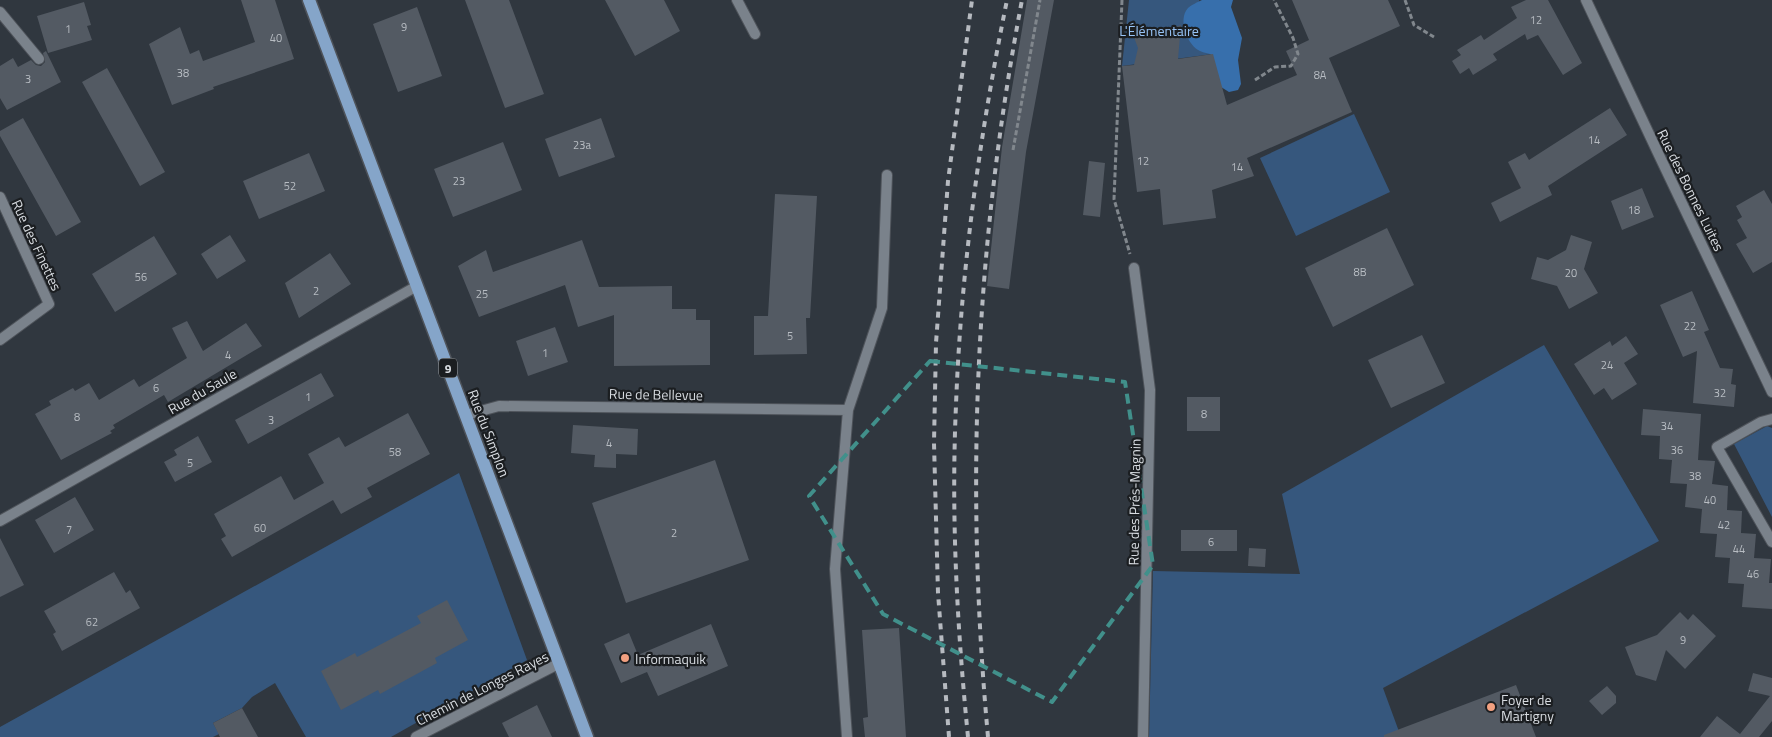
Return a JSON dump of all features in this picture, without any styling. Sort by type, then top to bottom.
[{"type":"main road","name":"Rue du Simplon","points":[[309,0],[587,737]]},
{"type":"street","points":[[737,0],[755,34]]},
{"type":"street","name":"Rue des Bonnes Luites","points":[[1586,0],[1772,392]]},
{"type":"street","points":[[0,12],[39,59]]},
{"type":"street","points":[[847,737],[834,569],[848,410],[882,308],[887,176]]},
{"type":"street","name":"Rue des Finettes","points":[[0,197],[49,304],[0,340]]},
{"type":"street","name":"Rue des Prés-Magnin","points":[[1134,268],[1150,390],[1143,737]]},
{"type":"street","name":"Rue du Saule","points":[[0,521],[417,286]]},
{"type":"street","name":"Rue de Bellevue","points":[[466,415],[499,406],[848,410]]},
{"type":"street","points":[[1772,419],[1761,422],[1717,447],[1772,542]]},
{"type":"street","name":"Chemin de Longes Rayes","points":[[416,737],[560,663]]},
{"type":"path","points":[[1014,150],[1040,0]]},
{"type":"path","points":[[1122,0],[1114,199],[1134,268]]},
{"type":"path","points":[[1255,80],[1275,68],[1291,66],[1298,54],[1293,38],[1274,0]]},
{"type":"path","points":[[1405,0],[1414,26],[1434,37]]},
{"type":"highlighted area","points":[[930,361],[1125,382],[1153,565],[1052,702],[883,614],[809,496]]},
{"type":"green space","name":"L'Élémentaire","points":[[1129,0],[1199,0],[1213,54],[1122,66]]},
{"type":"green space","points":[[1354,114],[1390,192],[1296,236],[1260,158]]},
{"type":"green space","points":[[1544,345],[1659,541],[1383,688],[1401,737],[1149,737],[1153,571],[1300,574],[1282,494]]},
{"type":"green space","points":[[1767,426],[1772,428],[1772,517],[1734,444]]},
{"type":"green space","points":[[459,473],[527,660],[391,737],[306,737],[275,683],[252,697],[242,708],[213,723],[219,734],[213,737],[0,737],[0,727]]},
{"type":"shaded area","points":[[1202,0],[1233,0],[1231,7],[1242,38],[1238,60],[1241,84],[1238,90],[1229,92],[1221,87],[1212,55],[1196,48],[1185,32],[1185,13],[1189,7]]},
{"type":"building","points":[[241,0],[275,0],[294,59],[213,87],[214,89],[172,105],[149,44],[180,27],[190,54],[199,50],[203,61],[255,42]]},
{"type":"building","points":[[465,0],[509,0],[544,94],[505,108]]},
{"type":"building","points":[[605,0],[664,0],[680,31],[635,56]]},
{"type":"building","points":[[1027,0],[1054,0],[1026,152],[1009,289],[987,286],[1002,147]]},
{"type":"building","points":[[1292,0],[1388,0],[1400,26],[1329,58],[1352,112],[1247,158],[1254,176],[1212,190],[1216,218],[1163,225],[1160,189],[1137,192],[1122,66],[1134,65],[1138,48],[1132,32],[1150,33],[1157,30],[1162,32],[1181,25],[1178,59],[1213,54],[1227,105],[1297,75],[1286,51],[1309,40]]},
{"type":"building","points":[[1526,0],[1548,0],[1582,63],[1563,75],[1538,35],[1527,40],[1525,34],[1493,54],[1497,60],[1473,75],[1469,68],[1460,74],[1452,61],[1461,55],[1457,50],[1481,35],[1484,40],[1517,18],[1511,7]]},
{"type":"building","points":[[84,2],[91,25],[87,26],[92,40],[48,53],[37,16]]},
{"type":"building","points":[[417,7],[442,76],[398,92],[373,24]]},
{"type":"building","points":[[46,51],[61,82],[7,110],[0,98],[0,66],[13,58],[18,67],[31,60],[36,65],[41,66],[45,62],[43,53]]},
{"type":"building","points":[[107,68],[165,172],[140,186],[82,82]]},
{"type":"building","points":[[1610,108],[1627,135],[1548,186],[1552,195],[1500,222],[1491,203],[1521,188],[1508,162],[1525,153],[1529,160]]},
{"type":"building","points":[[23,118],[81,222],[56,236],[0,136],[0,131]]},
{"type":"building","points":[[601,118],[615,157],[559,177],[545,139]]},
{"type":"building","points":[[503,142],[522,190],[453,217],[434,169]]},
{"type":"building","points":[[309,153],[325,191],[259,219],[243,181]]},
{"type":"building","points":[[1089,161],[1105,163],[1100,217],[1083,215]]},
{"type":"building","points":[[1642,188],[1654,217],[1622,230],[1611,201]]},
{"type":"building","points":[[1764,190],[1772,204],[1772,262],[1753,273],[1736,244],[1747,238],[1737,220],[1742,217],[1736,206]]},
{"type":"building","points":[[775,194],[817,196],[810,318],[806,318],[807,354],[754,355],[754,316],[768,316]]},
{"type":"building","points":[[1387,228],[1414,285],[1333,327],[1305,268]]},
{"type":"building","points":[[230,235],[246,261],[217,279],[201,254]]},
{"type":"building","points":[[1571,235],[1592,242],[1584,269],[1598,293],[1569,309],[1557,286],[1531,279],[1537,257],[1548,260],[1566,250]]},
{"type":"building","points":[[154,236],[177,274],[115,312],[92,274]]},
{"type":"building","points":[[582,240],[599,287],[672,286],[672,309],[696,309],[696,320],[710,320],[710,365],[614,366],[614,315],[578,327],[565,285],[479,317],[458,266],[486,250],[493,272]]},
{"type":"building","points":[[330,253],[351,284],[299,318],[285,283]]},
{"type":"building","points":[[1692,291],[1709,330],[1704,332],[1720,368],[1733,369],[1731,384],[1736,385],[1734,407],[1693,403],[1697,351],[1683,357],[1660,305]]},
{"type":"building","points":[[187,321],[203,351],[246,323],[262,346],[168,402],[164,395],[113,425],[115,428],[110,431],[112,433],[61,460],[35,414],[51,405],[49,401],[73,388],[75,391],[89,383],[99,400],[134,379],[139,387],[187,358],[172,328]]},
{"type":"building","points":[[555,327],[568,362],[528,376],[516,341]]},
{"type":"building","points":[[1422,335],[1445,383],[1391,408],[1368,360]]},
{"type":"building","points":[[1626,336],[1638,354],[1624,363],[1637,384],[1612,400],[1604,388],[1594,395],[1574,364],[1610,341],[1612,346]]},
{"type":"building","points":[[321,373],[334,396],[248,444],[235,420]]},
{"type":"building","points":[[1187,397],[1220,397],[1220,431],[1187,431]]},
{"type":"building","points":[[1643,409],[1701,414],[1698,460],[1715,461],[1712,484],[1728,486],[1727,510],[1742,511],[1741,533],[1756,534],[1754,558],[1771,559],[1769,583],[1772,583],[1772,609],[1742,607],[1744,584],[1728,583],[1730,558],[1715,557],[1717,534],[1700,533],[1702,509],[1685,507],[1687,484],[1670,483],[1672,460],[1659,459],[1660,436],[1641,435]]},
{"type":"building","points":[[408,413],[430,454],[367,488],[372,497],[341,514],[333,500],[232,557],[221,539],[226,536],[214,514],[281,476],[294,500],[324,483],[308,454],[339,437],[345,447]]},
{"type":"building","points":[[573,425],[638,429],[637,455],[616,454],[616,468],[594,467],[595,455],[571,453]]},
{"type":"building","points":[[198,436],[212,462],[175,482],[164,462],[177,455],[174,450]]},
{"type":"building","points":[[715,460],[749,560],[626,603],[592,503]]},
{"type":"building","points":[[75,497],[94,530],[54,553],[35,520]]},
{"type":"building","points":[[1181,530],[1237,530],[1237,551],[1181,551]]},
{"type":"building","points":[[0,538],[24,585],[0,597]]},
{"type":"building","points":[[1249,548],[1266,549],[1265,567],[1248,566]]},
{"type":"building","points":[[114,572],[126,593],[130,590],[140,608],[62,651],[53,634],[56,632],[44,611]]},
{"type":"building","points":[[447,600],[468,640],[435,658],[437,663],[380,694],[378,690],[341,710],[321,671],[355,653],[357,657],[421,623],[417,616]]},
{"type":"building","points":[[1680,612],[1688,620],[1693,614],[1716,636],[1685,669],[1666,650],[1656,681],[1636,675],[1625,647],[1657,635]]},
{"type":"building","points":[[711,624],[728,666],[658,696],[647,672],[621,683],[604,644],[629,633],[638,655]]},
{"type":"building","points":[[899,628],[906,737],[865,737],[863,718],[868,717],[862,630]]},
{"type":"building","points":[[1753,673],[1772,678],[1772,721],[1759,737],[1700,737],[1717,716],[1740,734],[1770,696],[1748,691]]},
{"type":"building","name":"Foyer de Martigny","points":[[1516,685],[1536,737],[1384,737],[1384,735]]},
{"type":"building","points":[[1607,686],[1616,696],[1616,703],[1602,715],[1589,701]]},
{"type":"building","points":[[537,705],[552,737],[509,737],[502,723]]},
{"type":"building","points":[[242,708],[258,737],[220,737],[213,723]]},
{"type":"railway","points":[[949,737],[938,593],[934,443],[936,343],[948,181],[972,0]]},
{"type":"railway","points":[[968,737],[958,612],[955,530],[956,405],[962,303],[973,201],[988,100],[1007,0]]},
{"type":"railway","points":[[988,737],[977,551],[976,459],[979,367],[994,184],[1006,92],[1022,0]]},
{"type":"place","name":"Informaquik","points":[[625,658]]},
{"type":"place","name":"Foyer de Martigny","points":[[1491,707]]}]
